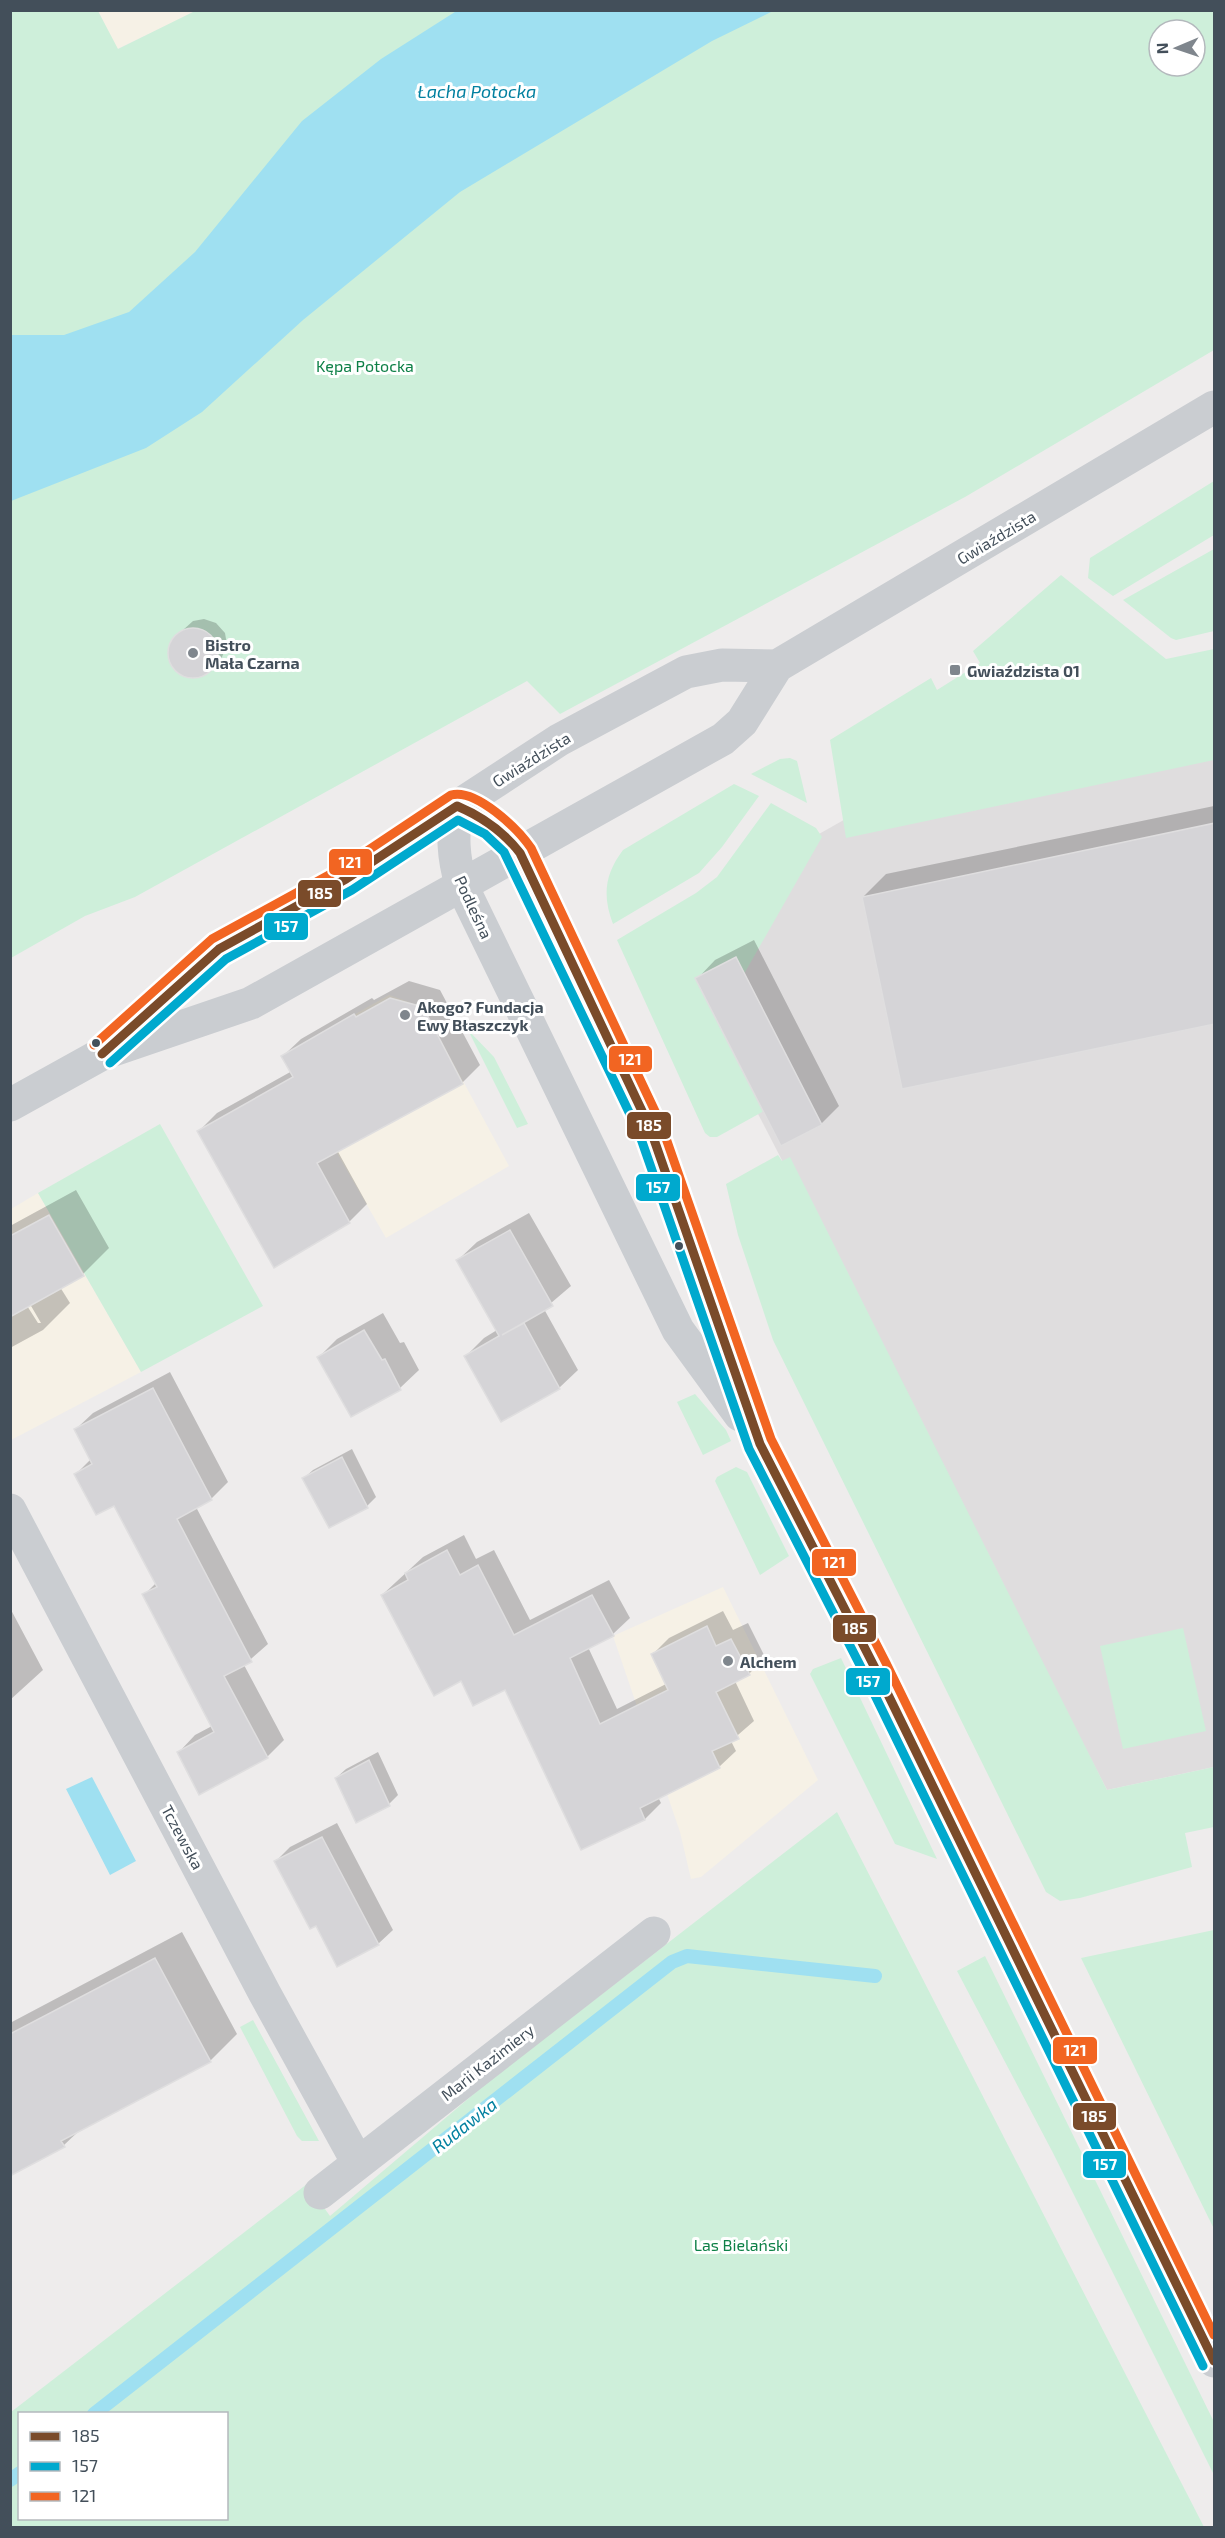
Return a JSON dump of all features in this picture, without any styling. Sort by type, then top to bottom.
[{"type":"street","name":"Gwiaździsta","points":[[10,1105],[102,1054],[251,1003],[723,739],[742,722],[777,666],[1215,408]]},
{"type":"street","name":"Gwiaździsta","points":[[102,1054],[219,949],[345,879],[559,740],[686,672],[722,664],[777,666]]},
{"type":"street","name":"Podleśna","points":[[760,1444],[678,1330],[461,884],[453,858],[452,831],[457,806],[484,816],[506,833],[520,853],[650,1128],[760,1444],[874,1668],[1215,2361]]},
{"type":"street","name":"Tczewska","points":[[10,1510],[265,1995],[358,2163]]},
{"type":"street","name":"Marii Kazimiery","points":[[320,2193],[654,1932]]},
{"type":"shaded area","points":[[98,11],[197,11],[117,49]]},
{"type":"shaded area","points":[[1214,677],[1214,1767],[1107,1790],[660,924],[978,744]]},
{"type":"shaded area","points":[[389,995],[423,1007],[509,1166],[386,1238],[281,1056]]},
{"type":"shaded area","points":[[38,1193],[141,1372],[11,1440],[11,1209]]},
{"type":"shaded area","points":[[723,1587],[818,1780],[701,1877],[691,1879],[680,1832],[613,1636]]},
{"type":"green space","name":"Kępa Potocka","points":[[197,10],[1214,11],[1214,350],[965,497],[560,714],[527,681],[135,897],[85,916],[11,958],[10,11],[98,11],[118,49]]},
{"type":"green space","points":[[1214,481],[1214,535],[1113,596],[1088,578],[1090,558]]},
{"type":"green space","points":[[1214,549],[1214,631],[1176,640],[1123,600]]},
{"type":"green space","points":[[1061,575],[1166,659],[1214,649],[1214,760],[846,838],[830,740],[931,678],[937,690],[980,663],[973,651]]},
{"type":"green space","points":[[790,758],[797,761],[807,803],[751,774],[780,759]]},
{"type":"green space","points":[[734,784],[759,796],[722,847],[699,873],[613,924],[607,904],[607,885],[612,868],[623,850]]},
{"type":"green space","points":[[771,803],[816,828],[822,837],[744,974],[735,957],[695,978],[764,1111],[717,1137],[710,1137],[705,1133],[617,940],[696,893],[717,877]]},
{"type":"green space","points":[[468,1030],[494,1057],[528,1124],[517,1128]]},
{"type":"green space","points":[[160,1124],[263,1306],[141,1372],[38,1193]]},
{"type":"green space","points":[[778,1155],[782,1161],[790,1157],[1107,1790],[1214,1767],[1214,1827],[1185,1833],[1192,1867],[1080,1898],[1060,1901],[1046,1892],[773,1340],[738,1235],[726,1184]]},
{"type":"green space","points":[[695,1394],[726,1430],[731,1441],[703,1455],[677,1402]]},
{"type":"green space","points":[[736,1467],[747,1472],[789,1556],[760,1575],[715,1481],[717,1477]]},
{"type":"green space","points":[[1183,1628],[1206,1731],[1123,1749],[1100,1646]]},
{"type":"green space","points":[[841,1658],[937,1859],[895,1844],[810,1674],[813,1669]]},
{"type":"green space","name":"Las Bielański","points":[[837,1812],[1204,2527],[11,2528],[11,2412],[307,2184],[330,2216],[482,2087]]},
{"type":"green space","points":[[1214,1930],[1214,2229],[1081,1958]]},
{"type":"green space","points":[[985,1956],[1214,2422],[1214,2475],[1052,2151],[957,1971]]},
{"type":"green space","points":[[253,2020],[319,2141],[302,2141],[297,2136],[240,2027]]},
{"type":"water","name":"Łacha Potocka","points":[[458,10],[773,11],[712,41],[460,192],[303,320],[202,412],[146,448],[11,501],[11,335],[64,335],[129,312],[195,252],[302,121],[381,59]]},
{"type":"water","points":[[92,1777],[136,1861],[110,1875],[66,1789]]},
{"type":"building","name":"Bistro Mała Czarna","points":[[188,628],[198,628],[211,635],[218,648],[218,658],[211,671],[198,678],[188,678],[179,674],[172,667],[168,658],[168,648],[172,639],[179,632]]},
{"type":"building","points":[[1215,823],[1215,1024],[902,1089],[862,897]]},
{"type":"building","points":[[736,957],[822,1125],[781,1146],[695,978]]},
{"type":"building","points":[[390,998],[423,1007],[463,1084],[317,1163],[350,1223],[274,1268],[197,1131],[293,1077],[281,1056],[354,1014],[356,1017]]},
{"type":"building","points":[[49,1215],[84,1276],[10,1317],[10,1236]]},
{"type":"building","points":[[510,1230],[553,1306],[502,1335],[524,1323],[560,1389],[501,1422],[464,1356],[499,1336],[456,1260]]},
{"type":"building","points":[[364,1330],[382,1360],[385,1359],[401,1390],[351,1417],[317,1357]]},
{"type":"building","points":[[153,1388],[212,1500],[177,1519],[252,1662],[224,1676],[268,1758],[199,1795],[177,1752],[214,1732],[142,1594],[157,1587],[114,1506],[96,1515],[74,1474],[92,1464],[74,1429]]},
{"type":"building","points":[[342,1457],[368,1508],[329,1528],[302,1478]]},
{"type":"building","points":[[447,1550],[460,1575],[478,1565],[514,1635],[592,1595],[614,1636],[570,1658],[600,1724],[668,1690],[651,1654],[707,1626],[716,1646],[731,1639],[750,1675],[716,1692],[739,1739],[712,1751],[720,1768],[640,1808],[645,1820],[581,1850],[505,1690],[473,1706],[461,1681],[434,1696],[381,1595],[408,1580],[405,1573]]},
{"type":"building","points":[[369,1760],[390,1806],[356,1823],[335,1778]]},
{"type":"building","points":[[322,1837],[379,1945],[337,1967],[316,1926],[310,1929],[274,1861]]},
{"type":"building","points":[[155,1958],[211,2062],[61,2141],[65,2147],[10,2176],[10,2034]]},
{"type":"waterway","name":"Rudawka","points":[[97,2412],[672,1962],[687,1956],[875,1976]]},
{"type":"waterway","name":"Rudawka","points":[[10,2480],[18,2474]]},
{"type":"transit line","name":"121","points":[[94,1045],[212,939],[340,869],[451,795],[461,794],[484,804],[507,821],[525,840],[531,848],[661,1124],[771,1439],[886,1663],[1214,2335]]},
{"type":"transit line","name":"185","points":[[102,1054],[219,949],[346,879],[457,806],[492,825],[520,853],[650,1128],[760,1444],[875,1668],[1214,2361]]},
{"type":"transit line","name":"157","points":[[110,1063],[226,959],[352,890],[458,820],[485,834],[504,852],[639,1133],[749,1449],[864,1673],[1203,2366]]},
{"type":"place","name":"Bistro Mała Czarna","points":[[193,653]]},
{"type":"place","name":"Gwiaździsta 01","points":[[955,670]]},
{"type":"place","name":"Akogo? Fundacja Ewy Błaszczyk","points":[[405,1015]]},
{"type":"place","name":"Alchem","points":[[728,1661]]}]
